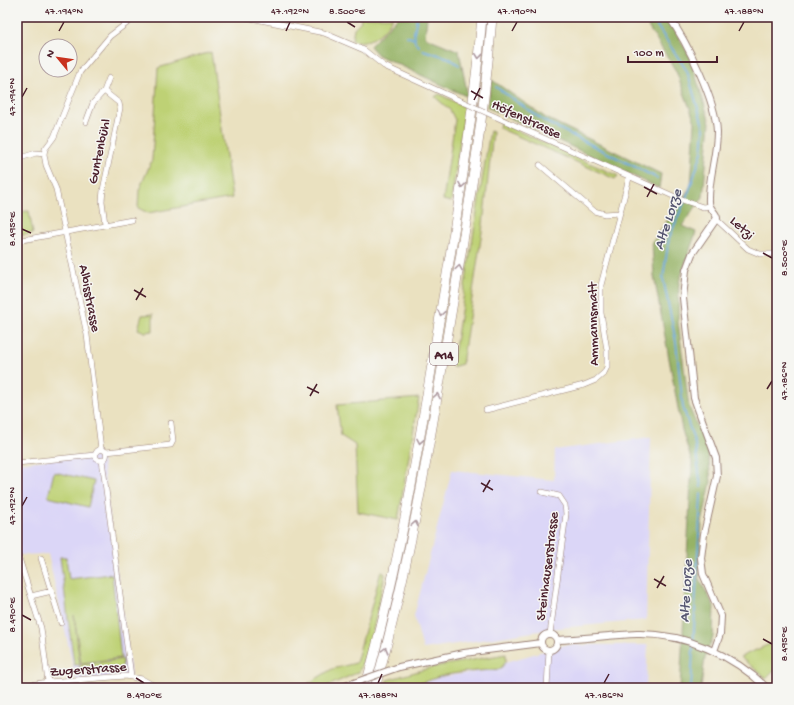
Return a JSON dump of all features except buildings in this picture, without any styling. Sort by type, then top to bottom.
[{"type":"highway","name":"A14","points":[[365,688],[390,591],[418,451],[466,155],[482,17]]},
{"type":"highway","name":"A14","points":[[375,688],[402,586],[422,484],[477,154],[492,17]]},
{"type":"street","points":[[17,159],[36,153],[44,154],[45,149],[54,137],[80,72],[110,36],[135,17]]},
{"type":"street","name":"Höfenstrasse","points":[[246,17],[324,33],[364,50],[384,66],[630,178],[682,200],[697,205],[710,206]]},
{"type":"street","points":[[669,17],[689,49],[714,118],[716,148],[710,206],[716,214],[717,220],[692,254],[686,270],[683,298],[694,398],[716,458],[717,476],[704,534],[701,558],[703,574],[721,616],[720,634],[714,650]]},
{"type":"street","name":"Guntenbühl","points":[[86,122],[93,103],[104,91],[110,78]]},
{"type":"street","name":"Guntenbühl","points":[[104,91],[119,103],[120,108],[102,190],[105,224]]},
{"type":"street","name":"Albisstrasse","points":[[44,154],[46,165],[56,189],[87,335],[103,451]]},
{"type":"street","points":[[540,165],[594,211],[605,214],[619,213]]},
{"type":"street","name":"Ammannsmatt","points":[[486,410],[584,385],[596,380],[604,373],[607,367],[607,350],[601,313],[601,285],[619,213],[630,178]]},
{"type":"street","points":[[17,241],[132,220]]},
{"type":"street","name":"Letzi","points":[[717,220],[748,249],[760,254],[777,254]]},
{"type":"street","points":[[17,463],[95,455],[96,452],[103,451],[170,446],[173,441],[171,423]]},
{"type":"street","points":[[102,460],[106,458],[103,451]]},
{"type":"street","points":[[95,455],[98,459],[102,460]]},
{"type":"street","points":[[102,460],[131,676]]},
{"type":"street","name":"Steinhauserstrasse","points":[[542,492],[559,496],[565,505],[566,514],[550,634]]},
{"type":"street","points":[[18,555],[41,628],[48,682]]},
{"type":"street","points":[[41,558],[61,623]]},
{"type":"street","points":[[31,596],[52,591]]},
{"type":"street","name":"Steinhauserstrasse","points":[[541,643],[543,636],[550,634],[555,636],[557,640]]},
{"type":"street","points":[[340,688],[399,667],[464,653],[541,643],[544,648],[549,650],[555,648],[557,640],[637,634],[674,638],[714,650],[745,669],[767,688]]},
{"type":"street","points":[[546,688],[549,650]]},
{"type":"street","name":"Zugerstrasse","points":[[17,687],[39,686],[48,682],[131,676],[142,679],[158,688]]},
{"type":"shaded area","points":[[651,437],[646,620],[558,628],[423,649],[414,616],[452,470],[554,480],[555,450]]},
{"type":"shaded area","points":[[95,455],[102,460],[131,676],[76,680],[48,554],[17,555],[17,463]]},
{"type":"shaded area","points":[[565,645],[648,645],[646,688],[405,688],[439,677],[500,669],[506,662]]},
{"type":"green space","points":[[360,17],[393,17],[386,28],[371,39],[365,41],[352,40],[354,28],[361,21]]},
{"type":"green space","points":[[398,17],[427,17],[425,37],[459,51],[468,97],[378,55],[370,46]]},
{"type":"green space","points":[[642,17],[667,17],[690,57],[710,123],[703,197],[682,226],[696,232],[679,282],[678,321],[689,407],[708,451],[711,482],[702,523],[699,579],[714,606],[713,637],[705,657],[701,688],[680,688],[692,462],[682,430],[654,276],[652,243],[691,186],[695,122],[676,71]]},
{"type":"green space","points":[[211,52],[232,198],[148,213],[138,208],[139,190],[152,160],[158,68]]},
{"type":"green space","points":[[492,80],[546,118],[661,174],[659,188],[487,107]]},
{"type":"green space","points":[[439,94],[465,107],[451,202],[443,200],[455,120],[450,110],[435,97]]},
{"type":"green space","points":[[500,123],[618,176],[615,179],[499,128]]},
{"type":"green space","points":[[490,131],[493,132],[483,225],[462,364],[452,367]]},
{"type":"green space","points":[[29,211],[33,233],[17,236],[17,212]]},
{"type":"green space","points":[[153,314],[153,331],[145,332],[138,329],[142,315]]},
{"type":"green space","points":[[419,398],[398,520],[358,512],[355,445],[341,436],[337,405]]},
{"type":"green space","points":[[54,472],[94,481],[88,507],[48,497]]},
{"type":"green space","points":[[60,557],[66,557],[69,579],[112,574],[121,658],[81,663],[74,615],[80,665],[74,665]]},
{"type":"green space","points":[[381,571],[385,574],[371,640],[359,672],[323,688],[301,688],[332,669],[356,663]]},
{"type":"green space","points":[[777,641],[777,667],[766,678],[740,657]]},
{"type":"green space","points":[[506,654],[506,662],[500,669],[445,675],[412,685],[385,688],[387,680],[433,667]]},
{"type":"green space","points":[[123,659],[122,669],[80,671],[80,665]]},
{"type":"waterway","points":[[417,17],[414,32],[415,42],[419,46]]},
{"type":"waterway","name":"Alte Lorze","points":[[651,17],[687,71],[704,129],[702,152],[689,191],[669,238],[663,278],[676,342],[683,407],[695,444],[701,487]]},
{"type":"waterway","points":[[407,36],[414,39]]},
{"type":"waterway","points":[[423,50],[449,58],[459,65]]},
{"type":"waterway","points":[[496,87],[544,121],[657,178]]},
{"type":"waterway","name":"Alte Lorze","points":[[691,688],[701,494]]}]
